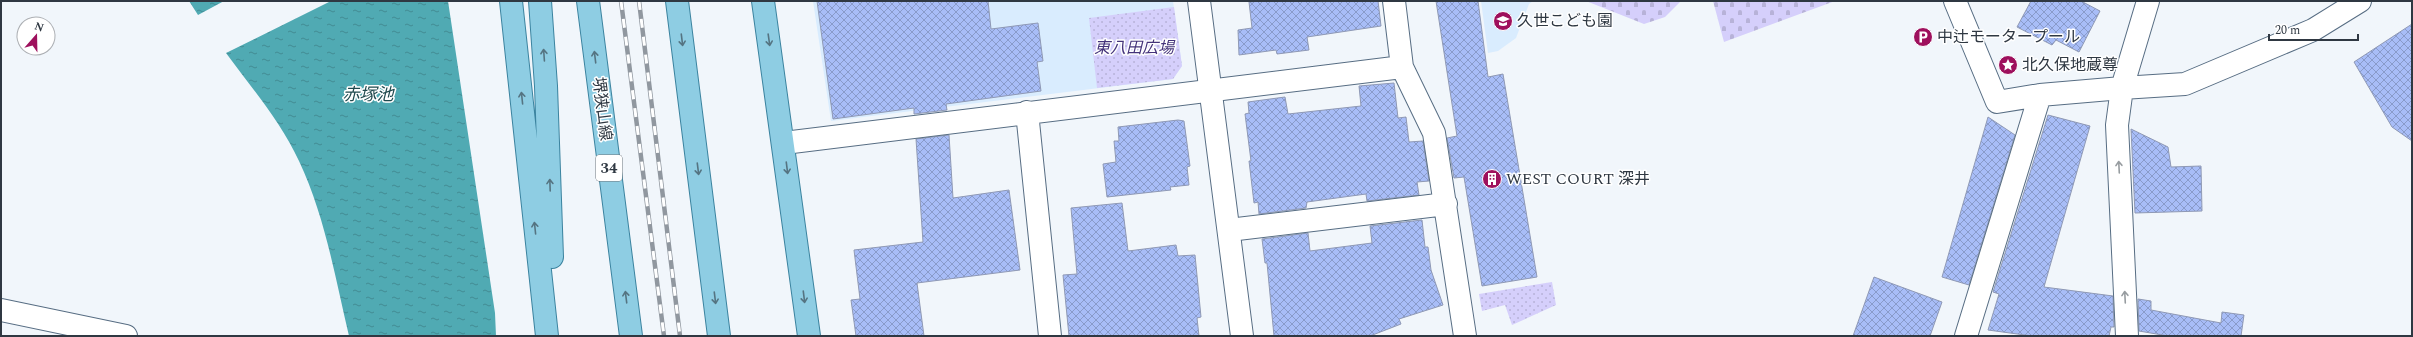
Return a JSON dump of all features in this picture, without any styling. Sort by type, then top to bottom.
[{"type":"main road","points":[[511,1],[547,336]]},
{"type":"main road","points":[[540,1],[546,86],[554,336]]},
{"type":"main road","name":"堺狭山線","points":[[588,1],[631,336]]},
{"type":"main road","points":[[677,1],[719,336]]},
{"type":"main road","points":[[764,1],[784,143],[808,336]]},
{"type":"street","points":[[1198,1],[1242,336]]},
{"type":"street","points":[[1394,1],[1402,67],[1434,133],[1465,336]]},
{"type":"street","points":[[1955,1],[1997,102],[2040,95],[2185,84],[2313,30],[2360,1]]},
{"type":"street","points":[[2127,336],[2117,125],[2122,88],[2148,1]]},
{"type":"street","points":[[784,143],[1210,89],[1402,67]]},
{"type":"street","points":[[1966,336],[2040,95]]},
{"type":"street","points":[[1027,112],[1050,336]]},
{"type":"street","points":[[1228,230],[1446,204]]},
{"type":"street","points":[[1,310],[126,336]]},
{"type":"shaded area","points":[[813,1],[1173,1],[1182,66],[1173,79],[831,121]]},
{"type":"shaded area","name":"久世こども園","points":[[1481,1],[1533,1],[1529,4],[1516,38],[1498,51],[1488,53]]},
{"type":"green space","points":[[1586,1],[1681,1],[1665,17],[1644,24]]},
{"type":"green space","points":[[1713,1],[1835,1],[1724,42]]},
{"type":"green space","name":"東八田広場","points":[[1174,7],[1182,66],[1173,79],[1097,88],[1089,18]]},
{"type":"green space","points":[[1552,282],[1556,305],[1512,325],[1505,305],[1482,311],[1479,294]]},
{"type":"water","points":[[189,1],[224,1],[198,15]]},
{"type":"water","name":"赤塚池","points":[[331,1],[448,1],[495,313],[496,336],[349,336],[323,225],[299,161],[284,132],[226,53]]},
{"type":"building","points":[[817,1],[988,1],[991,29],[1038,23],[1043,61],[1037,62],[1041,91],[946,104],[947,110],[914,114],[914,108],[833,119]]},
{"type":"building","points":[[1378,1],[1381,26],[1307,37],[1309,50],[1277,54],[1276,50],[1239,55],[1238,30],[1252,28],[1249,2]]},
{"type":"building","name":"WEST COURT 深井","points":[[1436,1],[1478,1],[1488,77],[1503,74],[1537,277],[1482,286],[1464,177],[1454,178],[1447,138],[1457,136]]},
{"type":"building","points":[[2031,1],[2081,1],[2100,11],[2079,52],[2056,40],[2052,45],[2017,27]]},
{"type":"building","points":[[2412,24],[2412,141],[2392,127],[2354,62]]},
{"type":"building","points":[[1394,83],[1398,118],[1406,117],[1409,142],[1423,141],[1429,181],[1417,182],[1419,195],[1367,201],[1366,194],[1307,202],[1306,208],[1259,214],[1258,202],[1254,203],[1249,161],[1251,161],[1245,114],[1249,113],[1248,102],[1285,97],[1288,114],[1361,106],[1359,86]]},
{"type":"building","points":[[2048,115],[2090,126],[2044,287],[2113,296],[2114,327],[2111,327],[2109,336],[2032,336],[1988,330],[1999,294],[1993,292]]},
{"type":"building","points":[[1988,117],[2015,135],[1969,285],[1942,277]]},
{"type":"building","points":[[1178,120],[1184,121],[1190,166],[1187,167],[1189,185],[1170,187],[1171,190],[1107,197],[1103,164],[1116,162],[1114,141],[1119,141],[1118,127]]},
{"type":"building","points":[[2131,129],[2168,147],[2171,167],[2201,166],[2202,211],[2135,213]]},
{"type":"building","points":[[949,135],[953,198],[1009,190],[1020,270],[917,283],[924,336],[856,336],[851,300],[860,299],[854,250],[923,242],[916,139]]},
{"type":"building","points":[[1122,203],[1128,251],[1176,245],[1178,256],[1195,255],[1201,317],[1197,318],[1199,336],[1069,336],[1063,275],[1077,274],[1071,208]]},
{"type":"building","points":[[1422,220],[1425,247],[1428,247],[1431,270],[1443,305],[1399,319],[1401,324],[1370,336],[1274,336],[1267,263],[1265,263],[1262,239],[1308,233],[1310,251],[1372,243],[1370,226]]},
{"type":"building","points":[[1874,277],[1942,302],[1930,336],[1853,336]]},
{"type":"building","points":[[2138,299],[2151,301],[2151,310],[2221,323],[2222,312],[2244,315],[2241,336],[2168,336],[2139,331]]},
{"type":"railway","points":[[621,1],[664,336]]},
{"type":"railway","points":[[639,1],[680,336]]},
{"type":"place","name":"久世こども園","points":[[1503,21]]},
{"type":"place","name":"中辻モータープール","points":[[1923,37]]},
{"type":"place","name":"北久保地蔵尊","points":[[2008,65]]},
{"type":"place","name":"WEST COURT 深井","points":[[1492,179]]}]
